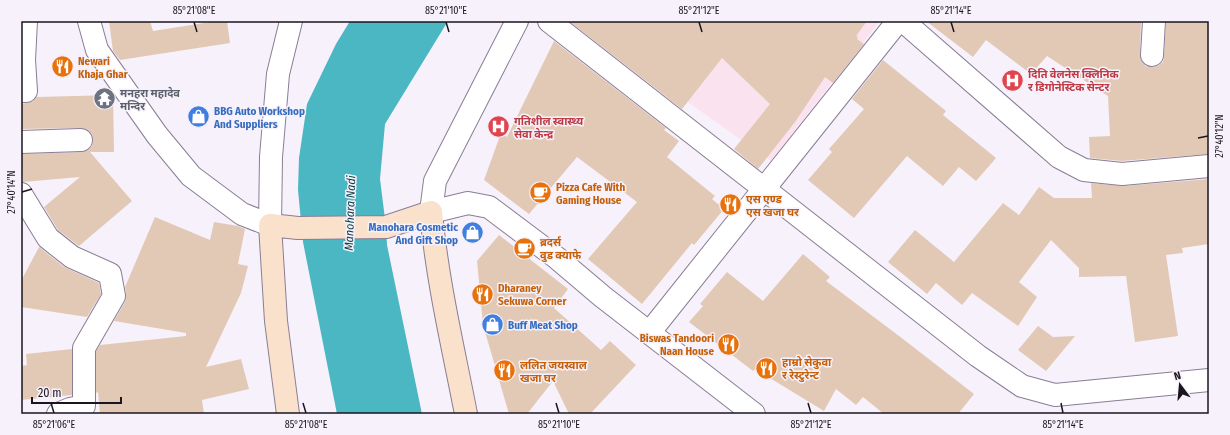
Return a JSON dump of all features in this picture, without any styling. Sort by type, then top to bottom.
[{"type":"main road","points":[[288,414],[276,321],[270,225],[298,228],[386,227],[431,212],[434,243],[443,295],[466,414]]},
{"type":"street","points":[[21,91],[26,91],[24,60],[26,21]]},
{"type":"street","points":[[89,21],[97,50],[157,135],[192,176],[242,214],[270,225],[270,157],[278,74],[291,21]]},
{"type":"street","points":[[517,21],[435,181],[431,212],[468,203],[489,207],[557,258],[603,297],[754,414]]},
{"type":"street","points":[[549,21],[978,356],[1022,386],[1055,395],[1209,380]]},
{"type":"street","points":[[649,332],[898,21]]},
{"type":"street","points":[[903,21],[1059,157],[1084,170],[1122,174],[1209,166]]},
{"type":"street","points":[[1152,55],[1154,21]]},
{"type":"street","points":[[21,142],[81,140]]},
{"type":"street","points":[[23,199],[48,238],[72,257],[110,274],[114,296],[84,348],[84,406],[70,409],[58,414]]},
{"type":"shaded area","points":[[575,21],[880,21],[771,161]]},
{"type":"water","name":"Manohara Nadi","points":[[350,21],[448,21],[385,124],[380,179],[387,245],[422,414],[337,414],[303,242],[298,190],[299,158],[307,104],[336,44]]},
{"type":"building","points":[[109,21],[150,21],[153,31],[217,21],[227,21],[230,43],[120,60],[113,51]]},
{"type":"building","points":[[569,21],[867,21],[856,36],[858,37],[857,39],[864,44],[833,83],[825,77],[795,122],[758,169],[734,149],[770,104],[722,58],[682,109]]},
{"type":"building","points":[[926,21],[1141,21],[1141,60],[1145,66],[1152,67],[1158,66],[1163,62],[1166,21],[1209,21],[1209,154],[1122,161],[1090,158],[1089,137],[1110,136],[1108,96],[1047,56],[1031,74],[986,40],[973,57]]},
{"type":"building","points":[[554,41],[666,128],[664,130],[679,141],[667,157],[715,196],[712,199],[724,209],[694,245],[692,243],[642,304],[588,259],[637,202],[577,157],[529,214],[484,180],[501,133],[507,137]]},
{"type":"building","points":[[883,60],[946,111],[943,115],[996,158],[976,181],[959,167],[943,186],[907,156],[854,218],[808,180],[832,152],[829,149],[864,109],[852,99]]},
{"type":"building","points":[[113,95],[114,152],[90,152],[132,201],[79,246],[58,230],[44,207],[80,177],[23,182],[21,154],[82,152],[88,150],[92,146],[92,134],[87,129],[81,128],[21,129],[21,104],[32,102],[37,97]]},
{"type":"building","points":[[1209,179],[1209,244],[1182,248],[1183,253],[1166,255],[1178,336],[1135,342],[1126,276],[1079,277],[1079,268],[1051,240],[1019,282],[1037,297],[1018,326],[972,293],[962,305],[936,283],[927,294],[888,262],[915,230],[954,262],[1003,203],[1019,215],[1039,187],[1054,198],[1092,198],[1091,183],[1123,186]]},
{"type":"building","points":[[155,217],[210,240],[214,222],[238,226],[245,229],[238,264],[248,266],[241,293],[206,367],[241,359],[249,389],[202,400],[204,414],[100,414],[98,392],[96,393],[96,351],[100,345],[186,336],[186,333],[114,321],[125,302],[125,287]]},
{"type":"building","points":[[499,235],[568,289],[554,308],[601,350],[610,341],[636,365],[590,414],[569,414],[553,381],[527,414],[509,414],[483,325],[477,261]]},
{"type":"building","points":[[39,247],[64,267],[99,283],[101,294],[87,317],[21,307],[21,281]]},
{"type":"building","points":[[803,254],[830,277],[826,281],[974,394],[958,414],[884,414],[863,397],[856,405],[836,389],[824,411],[755,369],[753,371],[689,322],[703,306],[700,304],[727,272],[763,301]]},
{"type":"building","points":[[1038,326],[1053,337],[1075,336],[1046,371],[1018,350]]},
{"type":"building","points":[[72,349],[72,395],[21,400],[21,366],[27,365],[26,354]]},
{"type":"place","name":"Newari Khaja Ghar","points":[[62,67]]},
{"type":"place","name":"दिति वेलनेस क्लिनिक र डिगोनेस्टिक सेन्टर","points":[[1012,80]]},
{"type":"place","name":"मनहरा महादेव मन्दिर","points":[[104,99]]},
{"type":"place","name":"BBG Auto Workshop And Suppliers","points":[[198,117]]},
{"type":"place","name":"गतिशील स्वास्थ्य सेवा केन्द्र","points":[[499,127]]},
{"type":"place","name":"Pizza Cafe With Gaming House","points":[[541,193]]},
{"type":"place","name":"एस एण्ड एस खजा घर","points":[[730,205]]},
{"type":"place","name":"Manohara Cosmetic And Gift Shop","points":[[473,233]]},
{"type":"place","name":"ब्रदर्स वुड क्याफे","points":[[525,248]]},
{"type":"place","name":"Dharaney Sekuwa Corner","points":[[483,294]]},
{"type":"place","name":"Buff Meat Shop","points":[[493,325]]},
{"type":"place","name":"Biswas Tandoori Naan House","points":[[729,344]]},
{"type":"place","name":"हाम्रो सेकुवा र रेस्टुरेन्ट","points":[[767,368]]},
{"type":"place","name":"ललित जयस्वाल खजा घर","points":[[504,371]]}]
